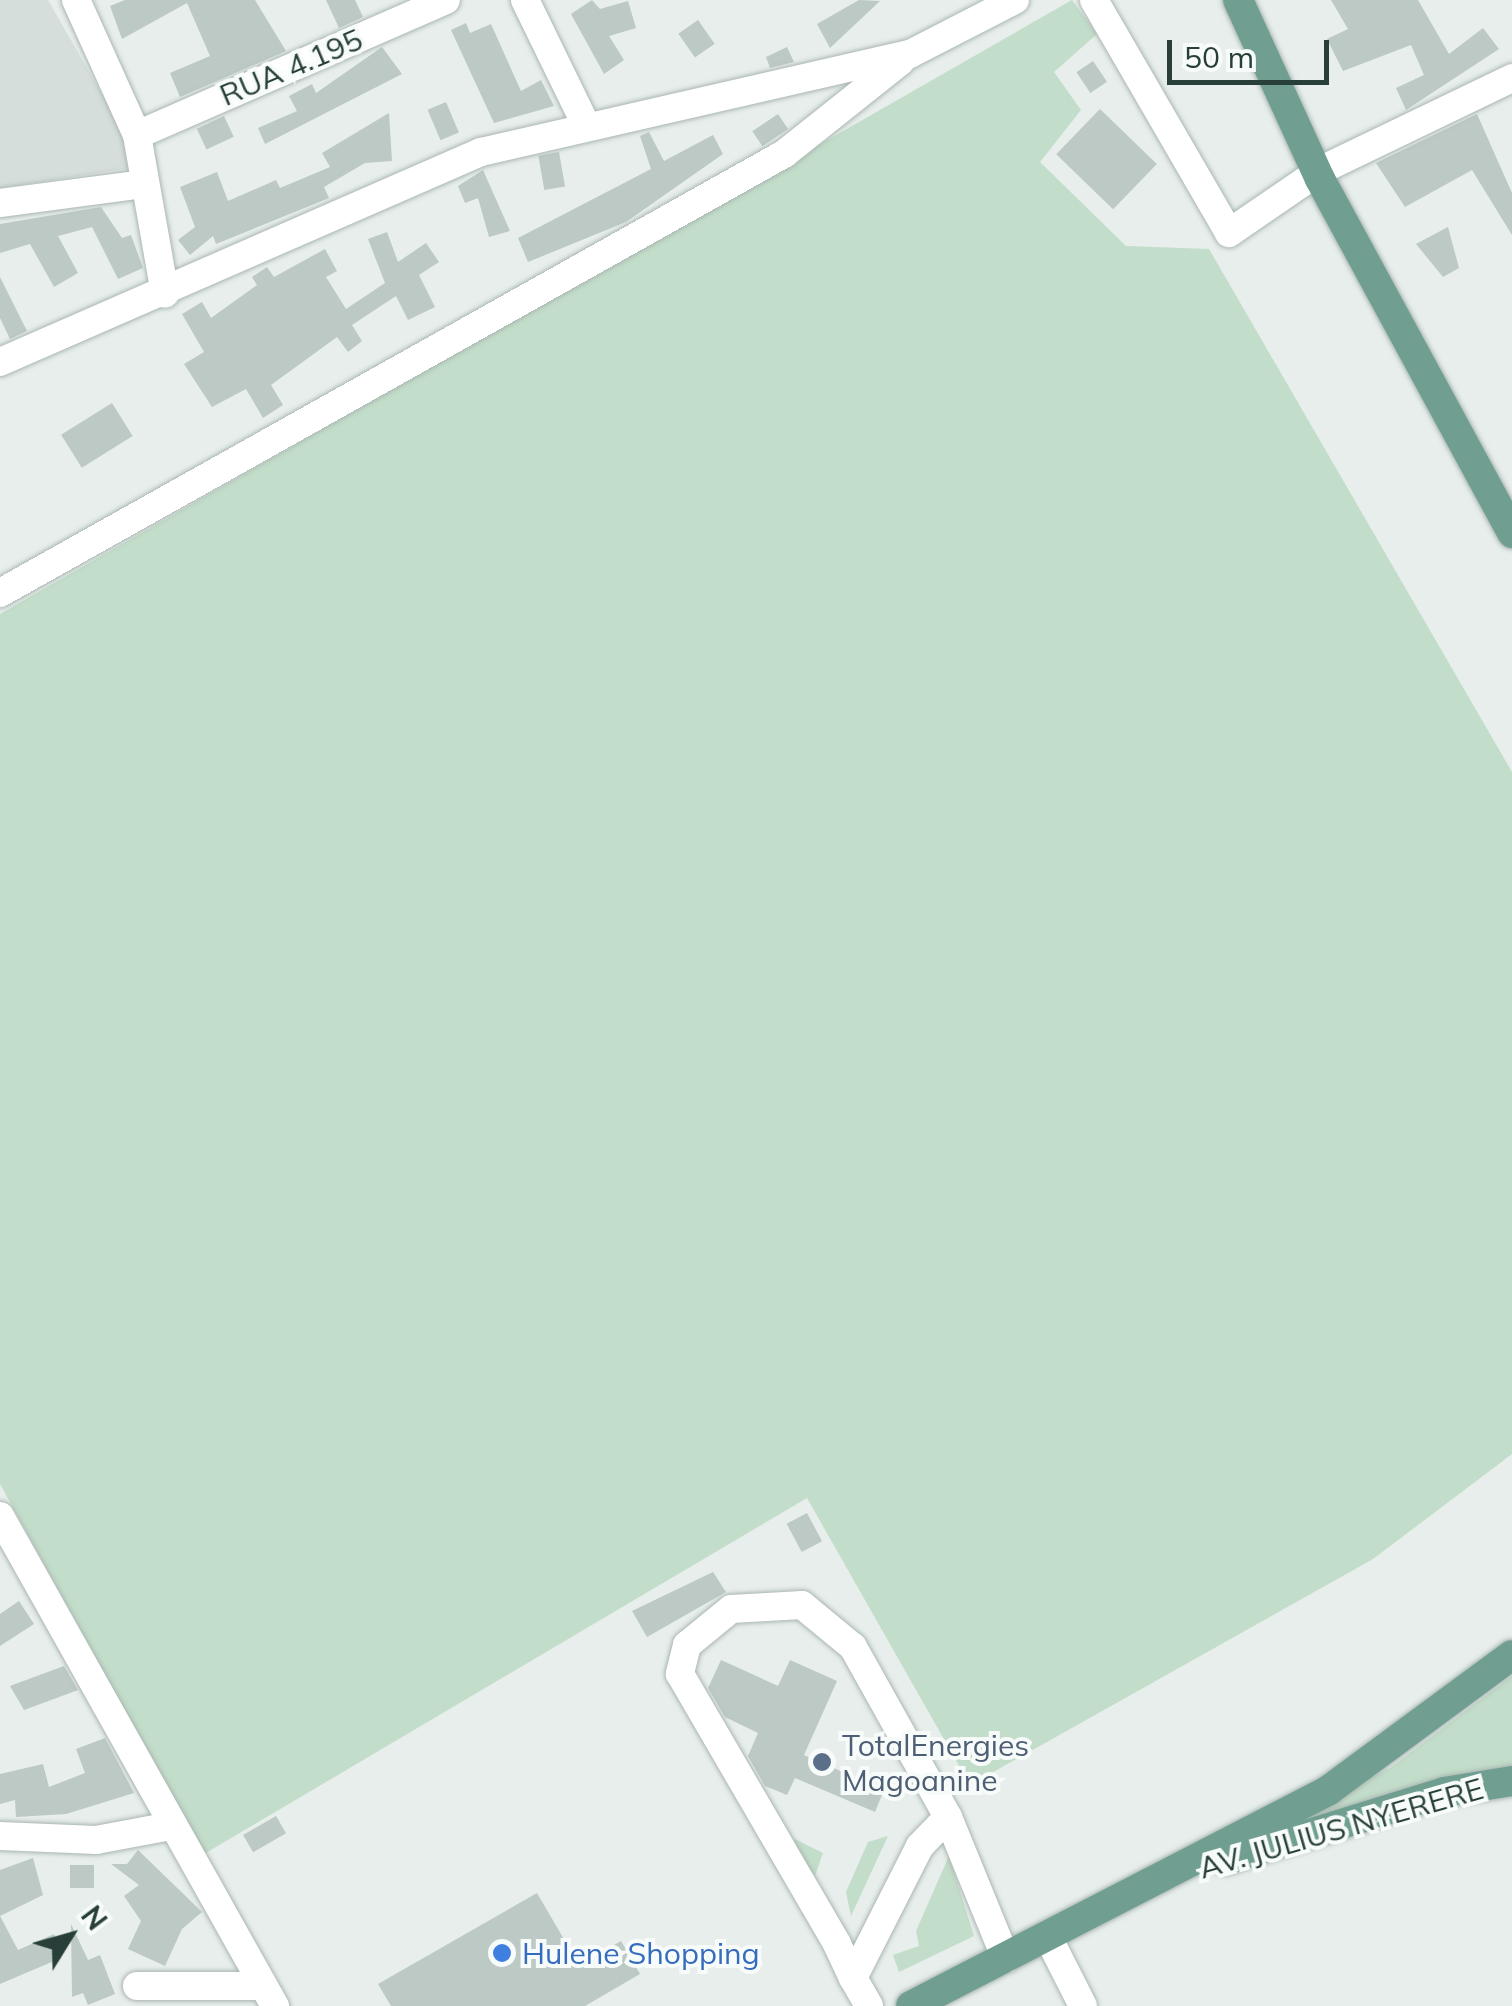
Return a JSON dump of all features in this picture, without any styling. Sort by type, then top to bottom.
[{"type":"main road","points":[[1243,0],[1320,170],[1512,507]]},
{"type":"main road","points":[[1243,0],[1320,179],[1512,532]]},
{"type":"main road","name":"AV. JULIUS NYERERE","points":[[911,2006],[1170,1877],[1378,1760],[1512,1655]]},
{"type":"main road","name":"AV. JULIUS NYERERE","points":[[1170,1877],[1444,1792],[1512,1781]]},
{"type":"street","points":[[76,0],[137,135],[165,294]]},
{"type":"street","name":"RUA 4.195","points":[[137,135],[446,0]]},
{"type":"street","points":[[525,0],[585,123]]},
{"type":"street","points":[[0,593],[784,154],[910,54],[1016,0]]},
{"type":"street","points":[[1094,0],[1225,229],[1240,230],[1320,170],[1512,78]]},
{"type":"street","points":[[0,362],[165,294],[482,152],[585,123],[910,54]]},
{"type":"street","points":[[0,204],[145,184]]},
{"type":"street","points":[[0,1516],[268,1996]]},
{"type":"street","points":[[869,2006],[680,1674],[687,1645],[731,1609],[765,1600],[802,1606],[827,1622],[880,1687],[948,1817],[1006,1959]]},
{"type":"street","points":[[853,1978],[920,1846],[948,1817]]},
{"type":"street","points":[[0,1836],[96,1840],[171,1826]]},
{"type":"street","points":[[1048,1936],[1082,2006]]},
{"type":"street","points":[[138,1986],[268,1996]]},
{"type":"shaded area","points":[[0,0],[48,0],[143,166],[0,188]]},
{"type":"green space","points":[[1072,0],[1097,34],[1054,72],[1081,110],[1040,162],[1126,246],[1209,249],[1512,772],[1512,1454],[1373,1559],[970,1785],[807,1498],[204,1854],[0,1484],[0,614]]},
{"type":"green space","points":[[1512,1676],[1512,1768],[1170,1877],[1390,1768]]},
{"type":"green space","points":[[888,1836],[851,1916],[846,1892],[868,1842]]},
{"type":"green space","points":[[795,1839],[823,1853],[815,1876],[791,1846]]},
{"type":"green space","points":[[949,1856],[974,1936],[899,1972],[893,1955],[919,1946],[916,1931]]},
{"type":"building","points":[[125,0],[255,0],[286,51],[180,97],[170,73],[210,56],[187,3],[122,39],[110,6]]},
{"type":"building","points":[[326,0],[355,0],[363,17],[339,28]]},
{"type":"building","points":[[592,0],[600,9],[628,1],[636,28],[609,36],[624,60],[604,74],[571,14]]},
{"type":"building","points":[[859,0],[880,1],[830,48],[817,24]]},
{"type":"building","points":[[1331,0],[1418,0],[1449,54],[1483,28],[1499,49],[1406,110],[1396,88],[1424,75],[1411,45],[1343,71],[1327,39],[1348,29]]},
{"type":"building","points":[[698,20],[715,44],[695,58],[678,34]]},
{"type":"building","points":[[466,23],[470,33],[491,24],[521,91],[541,80],[554,106],[494,123],[451,30]]},
{"type":"building","points":[[382,47],[402,74],[265,144],[258,128],[297,111],[289,96],[312,84],[316,93]]},
{"type":"building","points":[[787,47],[794,62],[770,68],[766,57]]},
{"type":"building","points":[[1093,61],[1107,82],[1090,93],[1076,72]]},
{"type":"building","points":[[446,102],[459,132],[440,140],[428,110]]},
{"type":"building","points":[[1100,109],[1157,164],[1113,209],[1056,154]]},
{"type":"building","points":[[389,113],[392,161],[365,163],[324,187],[329,198],[216,244],[213,236],[190,255],[178,240],[195,227],[180,187],[217,172],[228,201],[276,180],[280,188],[330,167],[322,153]]},
{"type":"building","points":[[778,114],[788,129],[762,146],[752,131]]},
{"type":"building","points":[[1477,114],[1512,193],[1512,235],[1472,170],[1405,207],[1376,163]]},
{"type":"building","points":[[224,116],[234,137],[207,150],[197,129]]},
{"type":"building","points":[[649,132],[664,161],[713,135],[723,154],[626,222],[528,262],[518,238],[651,169],[640,136]]},
{"type":"building","points":[[559,152],[565,186],[544,190],[538,156]]},
{"type":"building","points":[[483,170],[510,231],[489,237],[478,198],[465,203],[458,186]]},
{"type":"building","points":[[101,207],[122,238],[131,235],[143,268],[118,279],[92,227],[58,236],[78,273],[54,287],[30,244],[0,253],[0,224]]},
{"type":"building","points":[[1448,227],[1459,268],[1443,277],[1416,244]]},
{"type":"building","points":[[387,232],[398,262],[426,243],[439,262],[419,275],[435,307],[408,320],[396,296],[352,325],[362,341],[348,352],[337,337],[271,385],[283,405],[263,418],[246,389],[212,407],[184,364],[204,352],[182,314],[202,302],[211,318],[257,285],[252,277],[267,267],[274,277],[325,249],[337,271],[326,277],[346,309],[385,283],[368,239]]},
{"type":"building","points":[[0,277],[27,331],[10,339],[0,318]]},
{"type":"building","points":[[112,403],[133,436],[82,468],[61,435]]},
{"type":"building","points":[[807,1513],[822,1541],[802,1552],[787,1524]]},
{"type":"building","points":[[713,1572],[726,1592],[647,1637],[632,1611]]},
{"type":"building","points":[[19,1601],[34,1624],[0,1646],[0,1614]]},
{"type":"building","points":[[721,1660],[778,1686],[790,1660],[837,1681],[804,1755],[884,1790],[875,1812],[795,1778],[787,1795],[765,1786],[748,1756],[758,1733],[725,1717],[708,1688]]},
{"type":"building","points":[[64,1666],[78,1690],[24,1710],[10,1686]]},
{"type":"building","points":[[105,1738],[134,1793],[66,1814],[16,1817],[15,1800],[0,1804],[0,1774],[43,1764],[49,1787],[85,1773],[76,1749]]},
{"type":"building","points":[[276,1816],[286,1833],[253,1852],[243,1835]]},
{"type":"building","points":[[138,1850],[202,1912],[182,1929],[165,1966],[128,1949],[141,1921],[124,1896],[139,1885],[111,1864],[127,1864]]},
{"type":"building","points":[[33,1858],[43,1895],[0,1916],[0,1870]]},
{"type":"building","points":[[70,1865],[94,1865],[94,1888],[70,1888]]},
{"type":"building","name":"Hulene Shopping","points":[[537,1893],[579,1965],[621,1941],[640,1974],[585,2006],[391,2006],[378,1984]]},
{"type":"building","points":[[0,1916],[18,1950],[54,1934],[61,1958],[0,1984]]},
{"type":"building","points":[[71,1924],[88,1960],[100,1955],[115,1994],[88,2005],[83,1993],[72,1997]]},
{"type":"place","name":"TotalEnergies Magoanine","points":[[822,1762]]},
{"type":"place","name":"Hulene Shopping","points":[[502,1953]]}]
